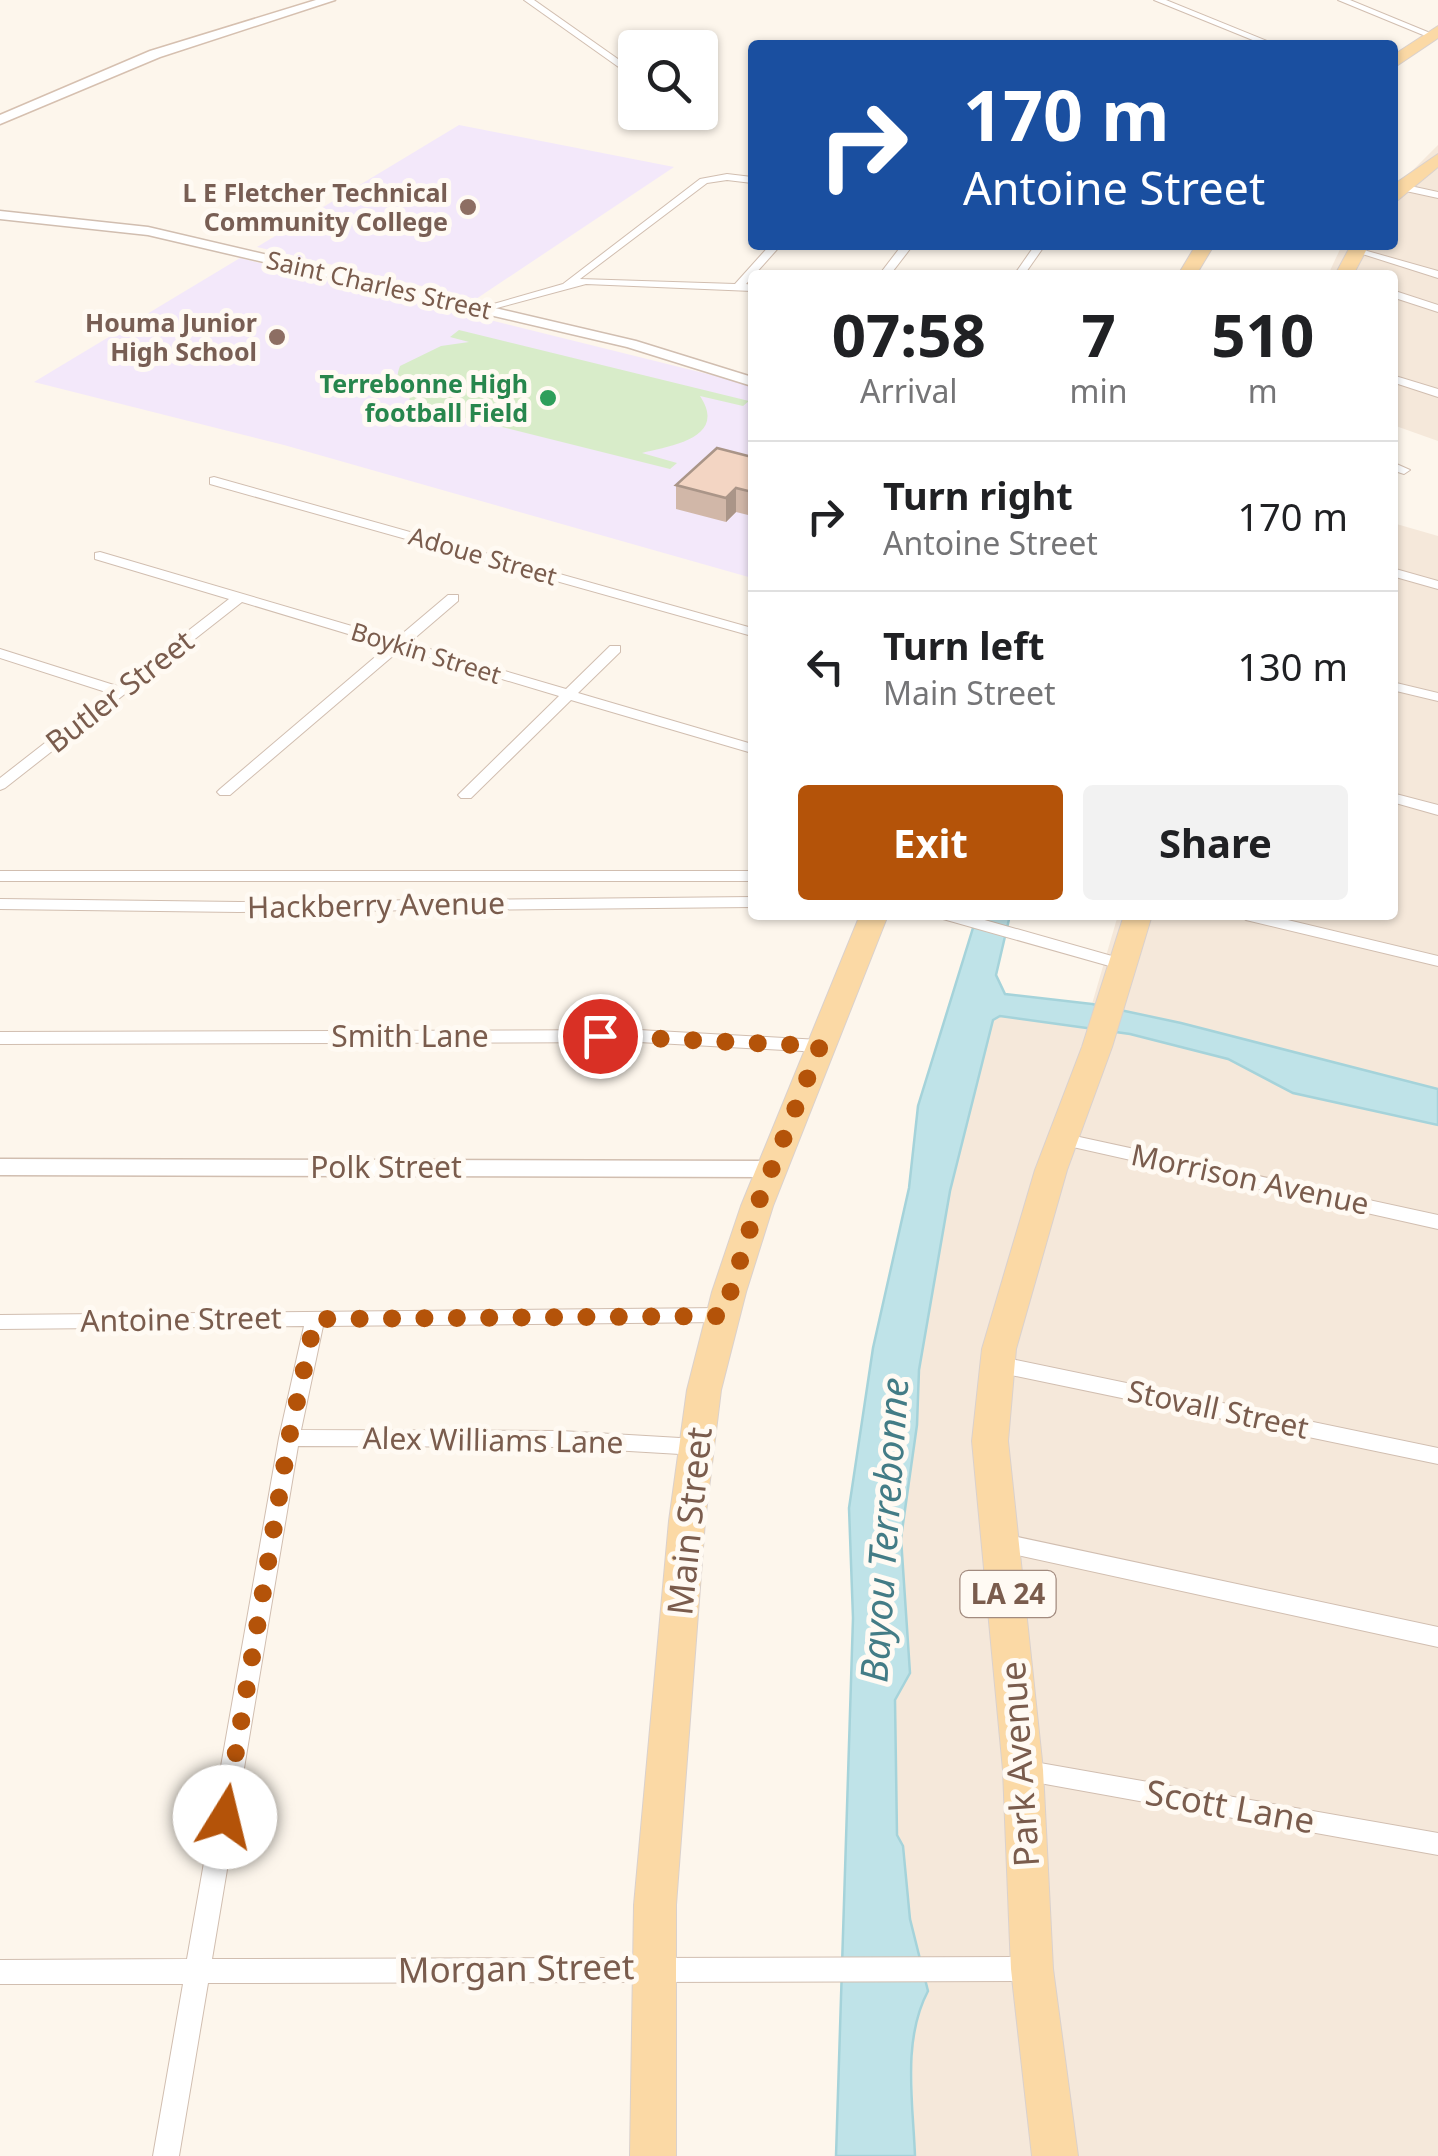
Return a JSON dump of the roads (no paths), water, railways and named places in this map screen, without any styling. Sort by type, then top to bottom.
[{"type":"main road","points":[[0,108],[123,56],[298,0]]},
{"type":"main road","points":[[0,120],[166,51],[329,0]]},
{"type":"main road","points":[[1398,60],[1435,33]]},
{"type":"main road","points":[[1398,189],[1438,158]]},
{"type":"main road","name":"Main Street","points":[[652,2156],[653,1968],[685,1540],[704,1390],[723,1316],[772,1169],[872,920]]},
{"type":"main road","name":"Park Avenue","points":[[1055,2156],[1032,1969],[1023,1770],[990,1441],[997,1364],[1061,1139],[1096,1047],[1136,920]]},
{"type":"street","points":[[528,0],[618,63]]},
{"type":"street","points":[[1158,0],[1260,40]]},
{"type":"street","points":[[1342,0],[1435,33]]},
{"type":"street","points":[[566,284],[704,181],[726,177],[748,180]]},
{"type":"street","points":[[1398,191],[1438,196]]},
{"type":"street","name":"Saint Charles Street","points":[[0,215],[148,231],[631,344],[748,381]]},
{"type":"street","points":[[753,270],[771,250]]},
{"type":"street","points":[[888,270],[904,250]]},
{"type":"street","points":[[1367,250],[1438,275]]},
{"type":"street","points":[[738,287],[748,276]]},
{"type":"street","points":[[482,309],[566,284],[611,281],[748,288]]},
{"type":"street","points":[[1398,296],[1438,308]]},
{"type":"street","points":[[1398,380],[1438,392]]},
{"type":"street","name":"Adoue Street","points":[[214,481],[748,631]]},
{"type":"street","name":"Boykin Street","points":[[100,556],[748,748]]},
{"type":"street","points":[[1398,574],[1438,586]]},
{"type":"street","name":"Butler Street","points":[[0,785],[240,598]]},
{"type":"street","points":[[225,792],[452,598]]},
{"type":"street","points":[[466,795],[615,649]]},
{"type":"street","points":[[0,653],[120,692]]},
{"type":"street","points":[[1398,688],[1438,698]]},
{"type":"street","points":[[1398,799],[1438,810]]},
{"type":"street","points":[[0,876],[748,876]]},
{"type":"street","name":"Hackberry Avenue","points":[[0,904],[240,908],[748,902]]},
{"type":"street","points":[[968,920],[1120,964]]},
{"type":"street","points":[[1267,920],[1438,961]]},
{"type":"street","name":"Smith Lane","points":[[0,1038],[640,1036],[820,1046]]},
{"type":"street","name":"Morrison Avenue","points":[[1061,1139],[1438,1222]]},
{"type":"street","name":"Polk Street","points":[[0,1167],[772,1169]]},
{"type":"street","name":"Antoine Street","points":[[0,1322],[723,1316]]},
{"type":"street","points":[[166,2156],[289,1438],[315,1319]]},
{"type":"street","name":"Stovall Street","points":[[997,1364],[1438,1456]]},
{"type":"street","name":"Alex Williams Lane","points":[[289,1438],[560,1439],[697,1447]]},
{"type":"street","points":[[998,1542],[1438,1636]]},
{"type":"street","name":"Scott Lane","points":[[1023,1770],[1438,1844]]},
{"type":"street","name":"Morgan Street","points":[[0,1972],[1032,1969]]},
{"type":"water","name":"Bayou Terrebonne","points":[[975,920],[1009,920],[996,975],[1005,994],[1092,1004],[1181,1023],[1438,1089],[1438,1125],[1293,1093],[1228,1059],[1130,1034],[1000,1016],[993,1020],[950,1191],[919,1370],[917,1425],[901,1538],[910,1673],[895,1700],[897,1835],[903,1846],[910,1919],[928,1991],[912,2051],[915,2156],[836,2156],[853,1618],[849,1508],[873,1348],[909,1188],[918,1106]]},
{"type":"place","name":"L E Fletcher Technical Community College","points":[[468,207]]},
{"type":"place","name":"Houma Junior High School","points":[[277,337]]},
{"type":"place","name":"Terrebonne High football Field","points":[[548,398]]}]
